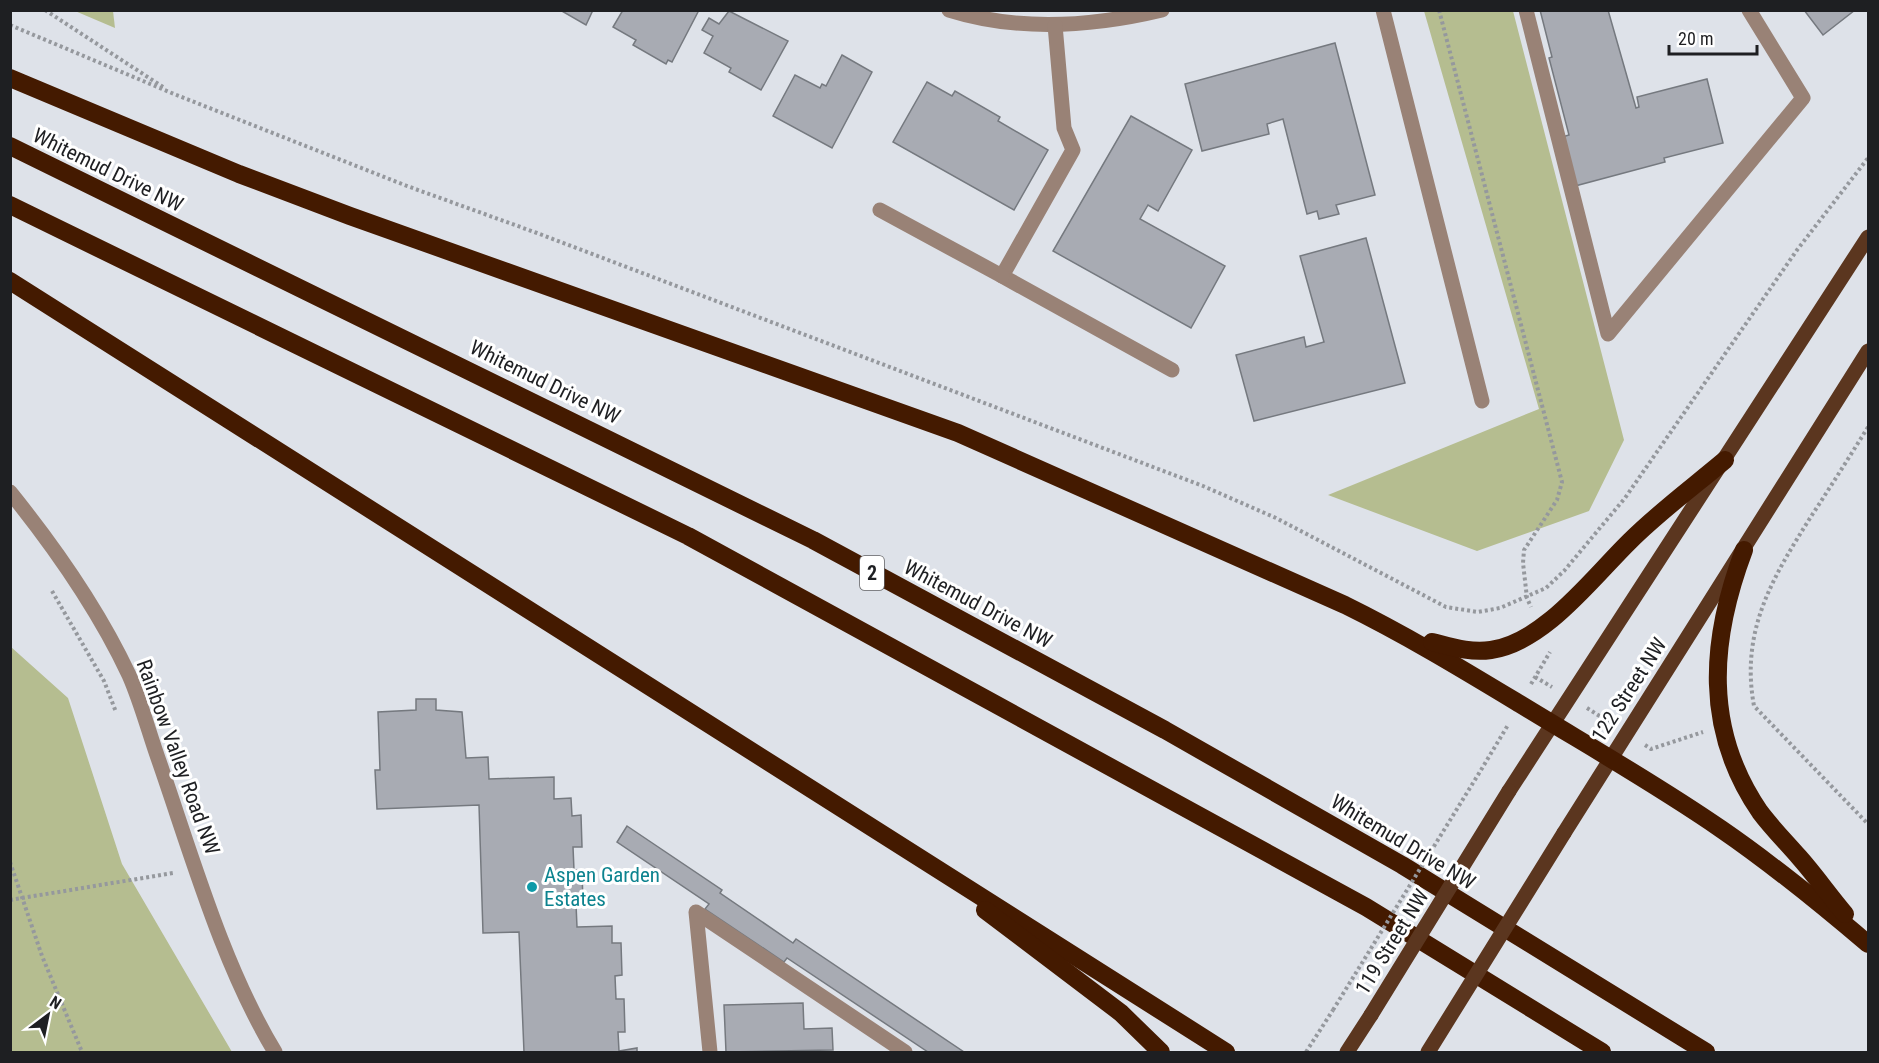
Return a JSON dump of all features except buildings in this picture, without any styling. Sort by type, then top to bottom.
[{"type":"highway","points":[[10,78],[239,174],[350,216],[958,433],[1287,578],[1406,635],[1610,758],[1722,829],[1803,889],[1868,943]]},
{"type":"highway","name":"Whitemud Drive NW","points":[[10,146],[813,540],[1165,730],[1381,854],[1706,1053]]},
{"type":"highway","points":[[10,205],[459,422],[698,541],[1366,907],[1602,1053]]},
{"type":"highway","points":[[10,281],[1226,1053]]},
{"type":"highway","points":[[1406,635],[1463,650],[1478,651],[1492,650],[1524,637],[1585,589],[1630,541],[1725,460]]},
{"type":"highway","points":[[1744,550],[1724,610],[1717,668],[1723,725],[1732,755],[1760,811],[1868,943]]},
{"type":"highway","points":[[903,846],[1121,1013],[1161,1053]]},
{"type":"main road","points":[[1555,724],[1869,237]]},
{"type":"main road","name":"122 Street NW","points":[[1428,1053],[1610,758],[1869,351]]},
{"type":"main road","name":"119 Street NW","points":[[1347,1053],[1509,791],[1555,724]]},
{"type":"street","points":[[949,10],[999,22],[1055,25],[1103,22],[1162,10]]},
{"type":"street","points":[[1383,10],[1482,401]]},
{"type":"street","points":[[1526,10],[1608,334],[1803,98],[1749,10]]},
{"type":"street","points":[[1002,276],[1073,150],[1064,128],[1055,25]]},
{"type":"street","points":[[880,210],[1172,370]]},
{"type":"street","name":"Rainbow Valley Road NW","points":[[10,492],[44,534],[90,603],[129,677],[213,917],[259,1026],[275,1053]]},
{"type":"street","points":[[710,1053],[696,912],[905,1053]]},
{"type":"path","points":[[45,10],[174,94]]},
{"type":"path","points":[[1439,10],[1562,482],[1557,500],[1524,550],[1523,563],[1527,598]]},
{"type":"path","points":[[10,25],[174,94],[407,186],[548,237],[1203,486],[1276,518],[1446,607],[1478,612],[1527,598],[1546,588],[1599,532],[1797,250],[1869,158]]},
{"type":"path","points":[[1869,427],[1772,580],[1755,626],[1750,686],[1754,706],[1869,824]]},
{"type":"path","points":[[48,584],[104,681],[117,713]]},
{"type":"path","points":[[1306,1053],[1480,770]]},
{"type":"path","points":[[10,862],[42,956],[82,1053]]},
{"type":"path","points":[[170,864],[176,884]]},
{"type":"path","points":[[10,900],[173,873]]},
{"type":"green space","points":[[75,11],[113,11],[115,28]]},
{"type":"green space","points":[[1424,11],[1513,11],[1624,440],[1589,511],[1477,551],[1328,495],[1539,409]]},
{"type":"green space","points":[[11,647],[68,698],[122,864],[232,1052],[11,1052]]},
{"type":"place","name":"Aspen Garden Estates","points":[[532,887]]}]
